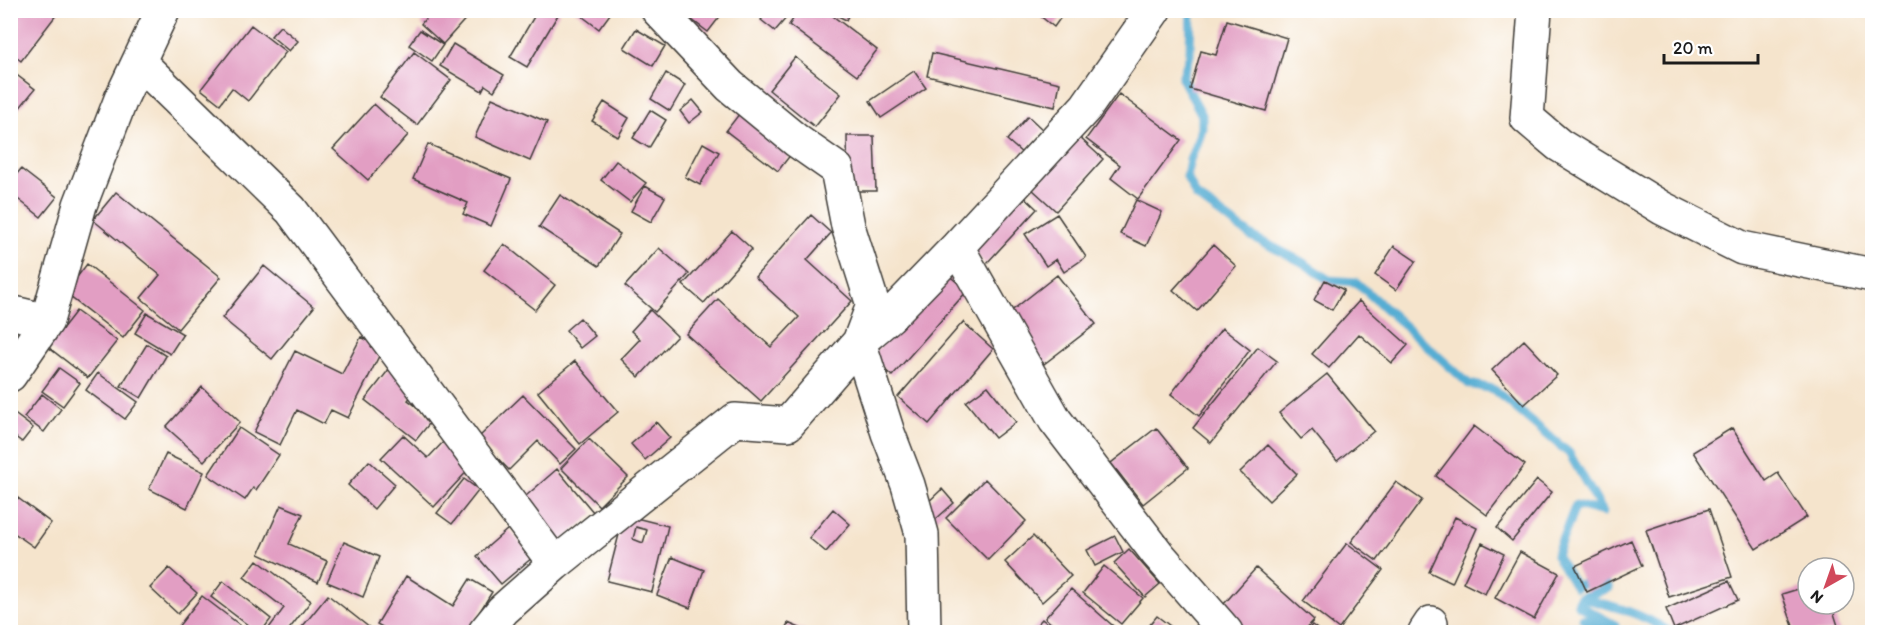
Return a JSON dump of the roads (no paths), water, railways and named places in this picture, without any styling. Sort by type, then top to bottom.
[{"type":"street","points":[[10,375],[47,321],[80,205],[121,99],[163,10]]},
{"type":"street","points":[[658,10],[730,86],[797,141],[837,170],[848,226],[873,305],[859,342],[888,434],[908,485],[922,534],[924,633]]},
{"type":"street","points":[[485,633],[503,610],[555,564],[735,420],[788,424],[859,342],[890,316],[957,247],[1086,107],[1154,10]]},
{"type":"street","points":[[1535,10],[1527,118],[1559,145],[1662,208],[1742,248],[1872,275]]},
{"type":"street","points":[[139,62],[291,210],[555,564]]},
{"type":"street","points":[[957,247],[1055,420],[1158,553],[1226,633]]},
{"type":"street","points":[[10,312],[47,321]]},
{"type":"waterway","points":[[1191,10],[1190,55],[1182,78],[1202,115],[1202,129],[1190,160],[1187,177],[1196,196],[1253,237],[1302,262],[1329,280],[1356,282],[1469,384],[1493,389],[1569,453],[1603,512],[1576,505],[1556,555],[1576,587],[1599,574],[1609,588],[1580,598],[1578,605],[1615,625],[1583,619],[1604,632]]},
{"type":"waterway","points":[[1581,598],[1627,611],[1670,632]]}]
